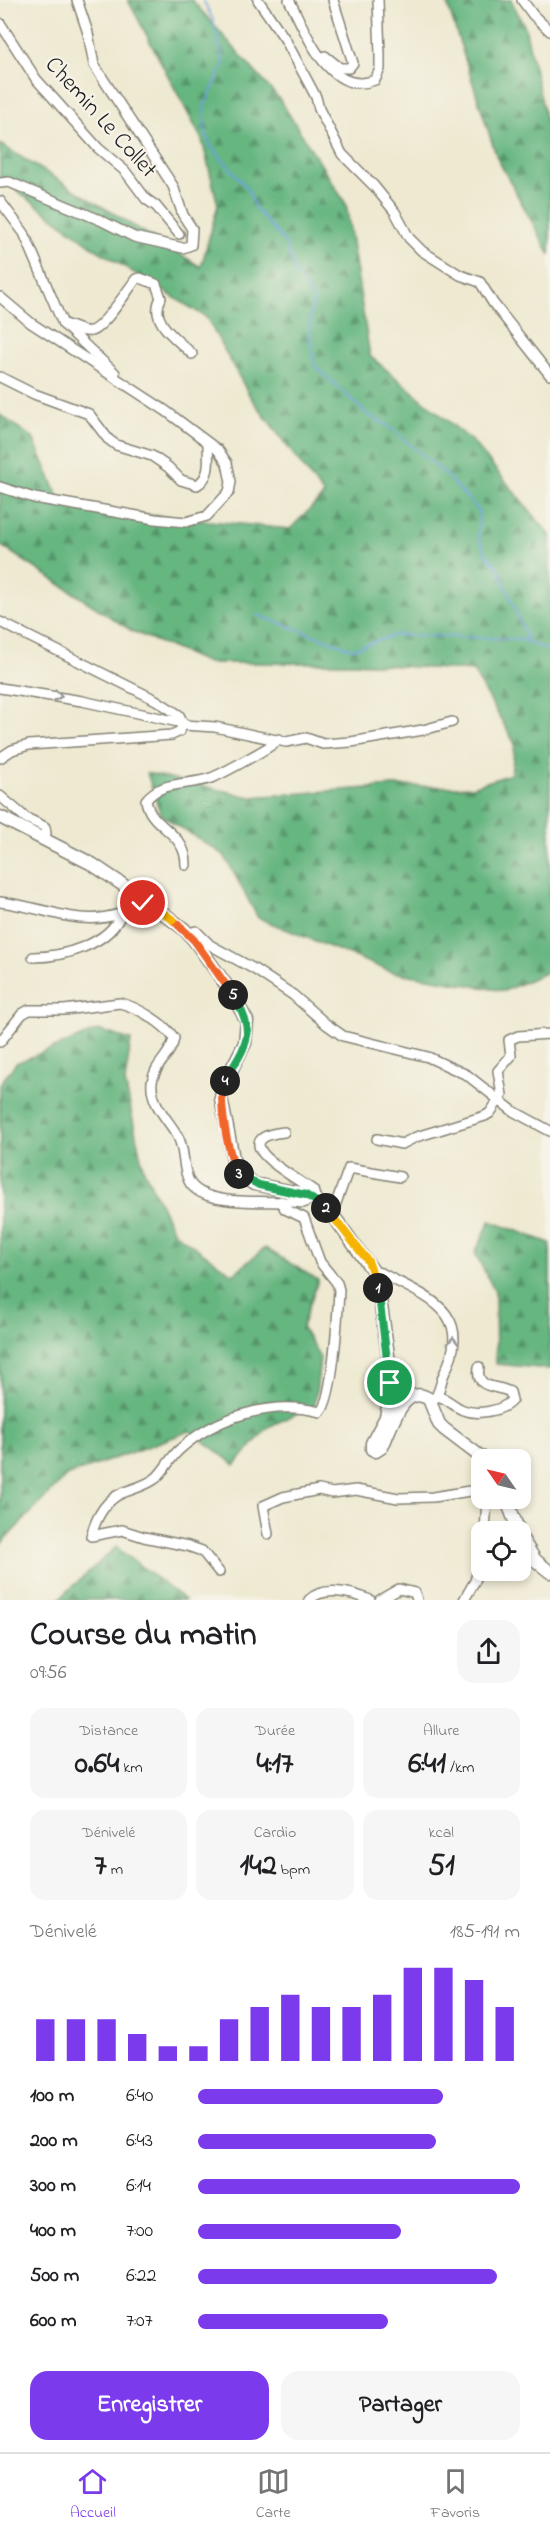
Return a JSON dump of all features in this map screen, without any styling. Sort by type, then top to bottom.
[{"type":"main road","points":[[0,817],[92,864],[189,933],[229,989],[247,1021],[245,1043],[223,1086],[220,1098],[236,1169],[242,1177],[254,1184],[299,1193],[314,1199],[332,1214],[373,1271],[379,1292],[390,1369],[390,1394],[386,1417],[372,1443],[372,1449],[376,1451],[382,1447],[401,1407],[409,1397],[424,1395],[435,1399],[439,1424],[471,1449]]},
{"type":"main road","points":[[531,1554],[550,1572]]},
{"type":"street","points":[[0,183],[9,182],[100,220],[134,237],[183,248],[191,245],[192,229],[183,215],[173,186],[94,65],[88,33],[77,0]]},
{"type":"street","points":[[258,0],[285,39],[342,154],[379,192],[395,212],[409,238],[422,251],[460,275],[480,282],[493,303],[550,375]]},
{"type":"street","points":[[290,0],[328,68],[343,80],[366,83],[375,80],[380,69],[378,0]]},
{"type":"street","points":[[318,52],[340,68],[349,68],[353,63],[333,0]]},
{"type":"street","points":[[522,0],[533,15],[550,31]]},
{"type":"street","name":"Chemin Le Collet","points":[[0,22],[16,49],[48,93],[98,147],[125,171],[146,199],[156,206],[179,234]]},
{"type":"street","points":[[0,201],[24,233],[63,324],[130,386],[130,389]]},
{"type":"street","points":[[63,324],[84,331],[94,329],[119,303],[136,279],[140,278],[156,284],[161,298],[157,306],[158,318],[192,354]]},
{"type":"street","points":[[0,297],[31,323],[166,411],[218,450],[227,463],[231,488],[207,516],[194,521],[155,519],[119,513],[34,498],[0,487]]},
{"type":"street","points":[[0,377],[34,394],[89,414],[108,439],[123,448],[153,456],[186,483],[197,485],[206,478],[208,443]]},
{"type":"street","points":[[0,622],[156,700],[178,715],[183,724]]},
{"type":"street","points":[[0,687],[286,742],[306,738],[323,744],[351,742],[423,730],[452,722]]},
{"type":"street","points":[[0,758],[20,747],[172,735],[180,731],[183,724]]},
{"type":"street","points":[[186,866],[180,841],[151,814],[146,800],[160,788],[214,776],[271,747],[279,742],[279,739]]},
{"type":"street","points":[[0,796],[26,818],[45,827],[44,840]]},
{"type":"street","points":[[0,902],[92,920],[121,914],[147,901]]},
{"type":"street","points":[[33,957],[62,955],[84,947],[112,928],[121,914]]},
{"type":"street","points":[[189,933],[196,931],[210,945],[254,969],[293,995],[343,1036],[428,1057],[466,1075],[499,1100],[550,1131]]},
{"type":"street","points":[[0,1042],[22,1014],[29,1011],[64,1010],[120,1003],[134,1008],[165,1029],[174,1038],[171,1049],[153,1076],[152,1085],[159,1109],[182,1145],[184,1167],[191,1184],[205,1196],[214,1199],[303,1203],[314,1199],[314,1191],[271,1164],[261,1148],[261,1142],[266,1136],[284,1132]]},
{"type":"street","points":[[377,1139],[402,1144],[416,1137],[490,1113],[503,1090],[498,1071],[511,1056],[509,1040],[518,1036],[550,1034]]},
{"type":"street","points":[[332,1214],[349,1168],[400,1177]]},
{"type":"street","points":[[219,1572],[202,1551],[188,1546],[122,1530],[91,1536],[100,1512],[109,1502],[121,1493],[154,1479],[180,1450],[202,1434],[253,1410],[275,1408],[320,1412],[324,1409],[330,1386],[339,1290],[337,1283],[320,1262],[304,1218],[285,1209],[281,1201]]},
{"type":"street","points":[[373,1271],[428,1296],[440,1305],[451,1321],[454,1346],[450,1363],[435,1399],[470,1412],[490,1410],[508,1404],[512,1400],[510,1392],[489,1387],[481,1382],[478,1375],[479,1367]]},
{"type":"street","points":[[268,1533],[263,1506],[303,1493],[349,1490],[391,1498],[417,1498],[471,1491]]},
{"type":"street","points":[[464,1600],[475,1581]]},
{"type":"street","points":[[380,1600],[399,1589],[415,1593],[417,1600]]},
{"type":"street","points":[[309,1600],[317,1593],[334,1592],[356,1595],[370,1600]]},
{"type":"green space","points":[[128,0],[192,0],[280,100],[346,204],[370,356],[472,441],[550,535],[550,971],[504,991],[392,972],[258,918],[224,855],[161,815],[147,773],[251,797],[394,786],[472,787],[511,774],[515,744],[473,671],[355,663],[208,663],[132,631],[0,545],[0,415],[33,438],[63,507],[290,529],[324,495],[251,398],[206,317],[97,250],[0,178],[0,144],[201,267],[218,205],[202,140]]},
{"type":"green space","points":[[446,0],[511,0],[525,27],[546,121],[550,122],[550,255],[497,158]]},
{"type":"green space","points":[[98,1030],[131,1040],[125,1082],[143,1168],[174,1232],[233,1274],[265,1248],[318,1280],[302,1327],[320,1357],[315,1405],[268,1427],[235,1465],[190,1431],[66,1476],[0,1545],[0,1084],[16,1063]]},
{"type":"green space","points":[[490,1221],[550,1243],[550,1369],[496,1364],[495,1292],[475,1253]]},
{"type":"green space","points":[[116,1547],[185,1600],[58,1600]]},
{"type":"waterway","points":[[203,0],[213,20],[224,64],[204,107],[205,129],[210,145],[248,189],[255,208],[286,244],[295,273],[314,300],[310,318],[310,339],[315,366],[368,415],[387,425],[444,473],[479,511],[478,536],[486,554],[498,567],[528,642]]},
{"type":"waterway","points":[[257,615],[353,649],[395,635],[520,639],[550,651]]},
{"type":"route","points":[[143,903],[147,901],[189,933],[244,1011],[248,1026],[245,1043],[225,1080],[220,1098],[236,1169],[242,1177],[254,1184],[299,1193],[316,1200],[332,1214],[368,1261],[379,1292],[390,1383]]}]
